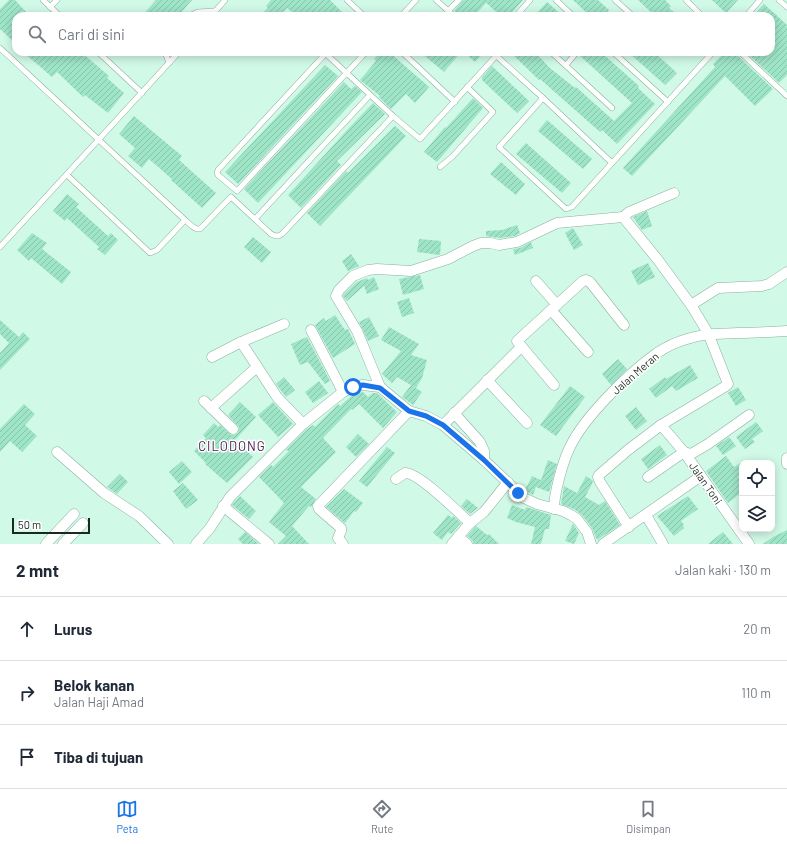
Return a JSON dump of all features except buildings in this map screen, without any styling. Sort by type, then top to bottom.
[{"type":"street","points":[[380,388],[357,331],[336,296],[339,290],[353,276],[360,272],[377,269],[417,269],[448,259],[481,243],[499,245],[517,242],[557,223],[623,217],[629,212],[674,193]]},
{"type":"street","points":[[623,217],[691,304],[708,334],[727,382],[727,385],[661,425],[628,450],[598,477],[630,527]]},
{"type":"street","points":[[691,304],[718,288],[762,286],[769,284],[787,272]]},
{"type":"street","points":[[536,281],[554,308],[588,352]]},
{"type":"street","points":[[554,385],[517,341],[583,281],[588,281],[624,325]]},
{"type":"street","points":[[212,357],[241,342],[284,324]]},
{"type":"street","points":[[310,330],[343,392]]},
{"type":"street","name":"Jalan Meran","points":[[554,509],[564,460],[570,446],[586,422],[622,383],[657,353],[686,339],[708,334],[787,331]]},
{"type":"street","points":[[241,342],[277,397],[303,424]]},
{"type":"street","points":[[443,425],[521,347]]},
{"type":"street","points":[[233,429],[208,405],[257,367]]},
{"type":"street","points":[[487,380],[527,423]]},
{"type":"street","points":[[196,544],[210,528],[223,506],[303,424],[343,392],[353,387],[363,385],[380,388],[409,411],[426,416],[443,425],[484,460],[518,493],[530,501],[571,514],[587,532],[591,544]]},
{"type":"street","points":[[342,544],[338,538],[341,530],[319,509],[318,506],[409,411]]},
{"type":"street","points":[[454,413],[480,442],[484,451],[484,460]]},
{"type":"street","points":[[648,477],[684,452],[691,454],[708,444],[749,415]]},
{"type":"street","name":"Jalan Toni","points":[[661,425],[684,452],[749,544]]},
{"type":"street","points":[[57,452],[109,496],[139,516],[168,544]]},
{"type":"street","points":[[787,458],[787,464]]},
{"type":"street","points":[[396,479],[405,472],[412,474],[425,483],[470,523]]},
{"type":"street","points":[[603,544],[630,527],[662,502],[701,476]]},
{"type":"street","points":[[467,544],[455,541],[470,523],[484,512],[508,482]]},
{"type":"street","points":[[223,506],[269,544]]},
{"type":"street","points":[[46,544],[74,514]]},
{"type":"street","points":[[646,515],[663,544]]},
{"type":"street","points":[[63,544],[83,523]]},
{"type":"lane","points":[[43,0],[56,12]]},
{"type":"lane","points":[[50,7],[57,0]]},
{"type":"lane","points":[[198,12],[215,11],[225,0]]},
{"type":"lane","points":[[347,0],[359,12]]},
{"type":"lane","points":[[404,12],[416,0]]},
{"type":"lane","points":[[436,0],[448,11],[459,0]]},
{"type":"lane","points":[[520,12],[530,0]]},
{"type":"lane","points":[[556,0],[569,12]]},
{"type":"lane","points":[[615,0],[628,12]]},
{"type":"lane","points":[[686,0],[698,12]]},
{"type":"lane","points":[[750,12],[760,0]]},
{"type":"lane","points":[[779,0],[787,8]]},
{"type":"lane","points":[[0,48],[197,230],[200,230],[362,56]]},
{"type":"lane","points":[[102,56],[142,93]]},
{"type":"lane","points":[[167,56],[169,63]]},
{"type":"lane","points":[[0,246],[175,56]]},
{"type":"lane","points":[[237,191],[218,175],[218,170],[323,56]]},
{"type":"lane","points":[[329,56],[393,116],[420,139],[455,102],[492,56]]},
{"type":"lane","points":[[406,56],[455,102]]},
{"type":"lane","points":[[496,56],[612,163]]},
{"type":"lane","points":[[556,56],[612,108]]},
{"type":"lane","points":[[566,65],[574,56]]},
{"type":"lane","points":[[617,56],[668,102]]},
{"type":"lane","points":[[543,98],[499,147],[563,207],[569,209],[710,56]]},
{"type":"lane","points":[[744,56],[787,96]]},
{"type":"lane","points":[[440,167],[453,156],[493,112],[468,87]]},
{"type":"lane","points":[[255,219],[370,95]]},
{"type":"lane","points":[[231,197],[275,236],[282,234],[393,116]]},
{"type":"lane","points":[[66,175],[150,253],[156,250],[185,220]]},
{"type":"district","name":"CILODONG","points":[[232,446]]},
{"type":"route","points":[[353,387],[373,385],[394,398],[409,411],[426,416],[443,425],[484,460],[518,493]]}]
